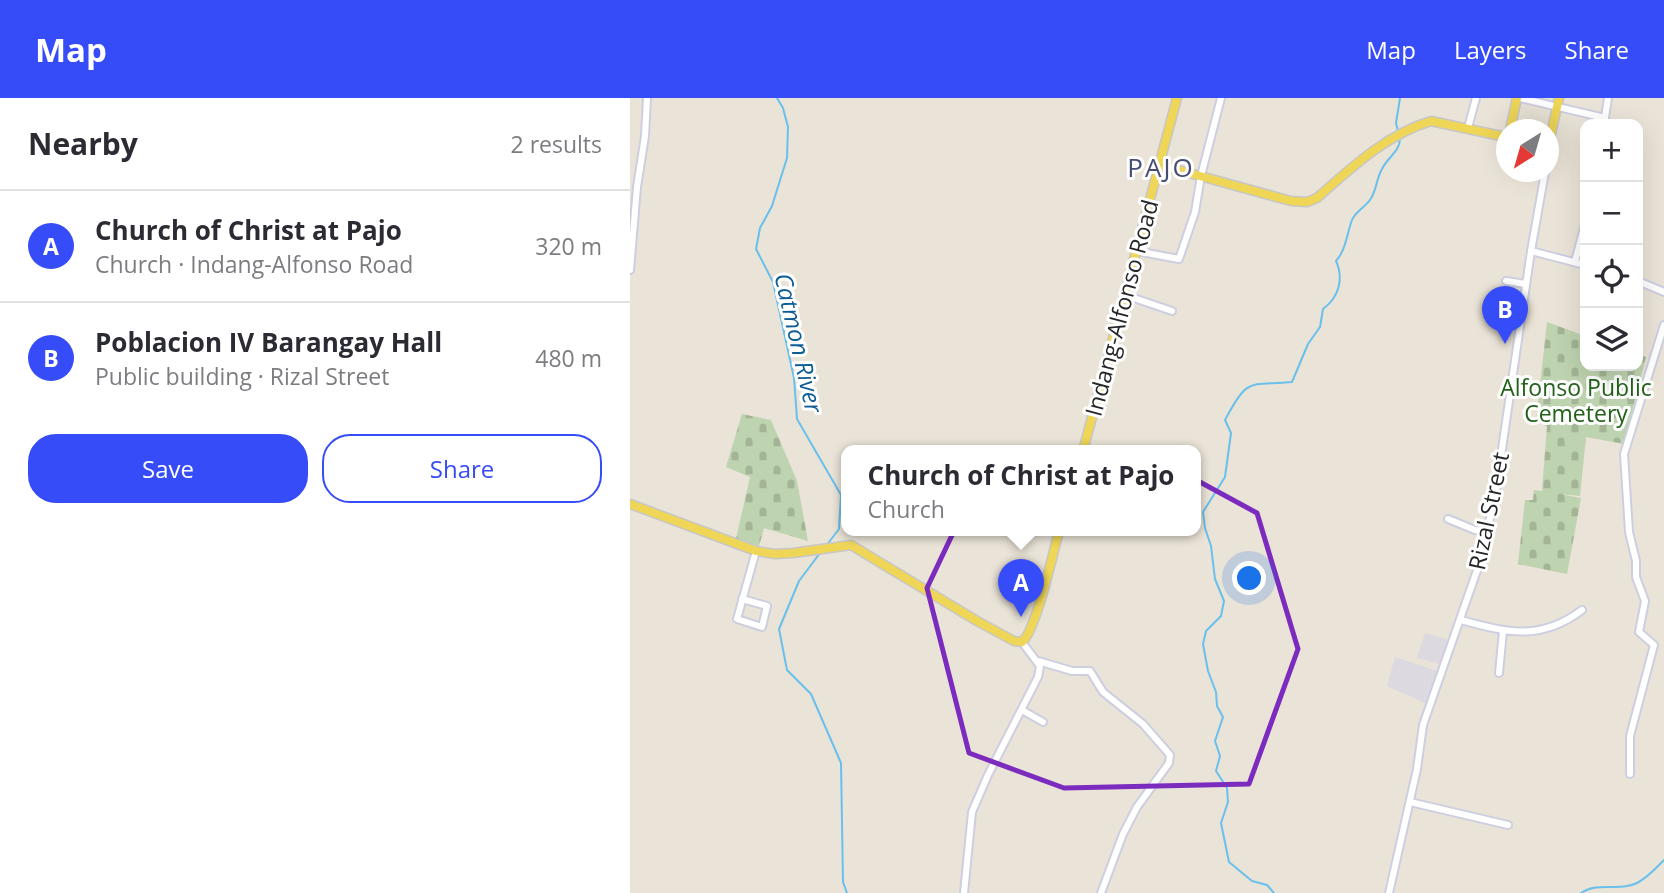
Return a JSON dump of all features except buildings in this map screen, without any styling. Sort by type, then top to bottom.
[{"type":"main road","name":"Indang-Alfonso Road","points":[[1085,445],[1177,98]]},
{"type":"main road","points":[[1513,119],[1519,98]]},
{"type":"main road","points":[[1555,119],[1559,98]]},
{"type":"main road","points":[[1160,165],[1291,201],[1307,202],[1317,198],[1387,141],[1406,130],[1431,121],[1496,134]]},
{"type":"main road","points":[[630,504],[756,551],[775,554],[845,545],[859,549],[977,621],[1014,641],[1022,642],[1027,638],[1034,618],[1058,536]]},
{"type":"street","points":[[630,270],[647,98]]},
{"type":"street","points":[[1136,251],[1179,259],[1195,212],[1201,176],[1221,98]]},
{"type":"street","points":[[1468,128],[1476,98]]},
{"type":"street","points":[[1519,98],[1598,119]]},
{"type":"street","points":[[1605,119],[1608,98]]},
{"type":"street","name":"Rizal Street","points":[[1389,893],[1410,802],[1423,725],[1461,620],[1487,532],[1543,182]]},
{"type":"street","points":[[1574,262],[1580,241]]},
{"type":"street","points":[[1531,251],[1580,264]]},
{"type":"street","points":[[1506,281],[1526,284]]},
{"type":"street","points":[[1643,283],[1664,292]]},
{"type":"street","points":[[1125,295],[1172,311]]},
{"type":"street","points":[[1630,774],[1630,736],[1654,645],[1639,632],[1645,601],[1636,577],[1636,561],[1629,532],[1624,454],[1664,325]]},
{"type":"street","points":[[1448,519],[1487,532]]},
{"type":"street","points":[[742,599],[767,606],[762,626],[737,618],[742,599],[756,551]]},
{"type":"street","points":[[1461,620],[1503,631],[1537,632],[1568,620],[1583,610]]},
{"type":"street","points":[[1499,673],[1503,631]]},
{"type":"street","points":[[964,893],[972,812],[1038,677],[1038,661],[1022,642]]},
{"type":"street","points":[[1038,661],[1072,671],[1090,671],[1103,692],[1143,724],[1170,755],[1169,763],[1136,807],[1101,893]]},
{"type":"street","points":[[1022,710],[1043,722]]},
{"type":"street","points":[[1410,802],[1508,825]]},
{"type":"highlighted area","points":[[1141,450],[1257,513],[1298,649],[1249,784],[1064,788],[969,753],[927,588],[989,457]]},
{"type":"shaded area","points":[[1425,633],[1449,640],[1440,664],[1417,658]]},
{"type":"shaded area","points":[[1395,657],[1437,671],[1427,704],[1387,686]]},
{"type":"green space","name":"Alfonso Public Cemetery","points":[[1547,322],[1580,334],[1580,371],[1642,371],[1624,444],[1586,437],[1580,496],[1560,494],[1581,498],[1567,574],[1518,564],[1525,500],[1533,500],[1534,490],[1542,491],[1547,426],[1536,422]]},
{"type":"green space","points":[[742,414],[771,420],[797,481],[808,541],[764,528],[759,546],[736,539],[750,477],[726,467]]},
{"type":"waterway","name":"Catmon River","points":[[777,98],[788,127],[787,158],[772,206],[760,228],[756,249],[773,282],[794,378],[797,419],[841,495],[839,529],[826,546]]},
{"type":"waterway","points":[[1398,131],[1396,123],[1400,98]]},
{"type":"waterway","points":[[1274,893],[1267,885],[1252,881],[1229,862],[1221,823],[1228,802],[1227,788],[1216,771],[1220,756],[1215,741],[1223,717],[1217,706],[1216,692],[1208,671],[1203,644],[1206,631],[1221,616],[1224,601],[1215,579],[1203,512],[1225,477],[1231,433],[1225,420],[1239,396],[1251,386],[1292,382],[1308,344],[1320,327],[1323,309],[1336,293],[1340,281],[1336,261],[1344,247],[1352,220],[1368,203],[1382,169],[1398,146],[1400,136]]},
{"type":"waterway","name":"Catmon River","points":[[820,553],[799,581],[779,629],[787,670],[811,694],[841,763],[843,882],[847,893]]},
{"type":"waterway","points":[[1581,893],[1588,889],[1630,886],[1648,876],[1664,860]]},
{"type":"place","name":"Poblacion IV Barangay Hall","points":[[1505,344]]},
{"type":"place","name":"Church of Christ at Pajo","points":[[1021,617]]},
{"type":"district","name":"PAJO","points":[[1161,168]]}]
